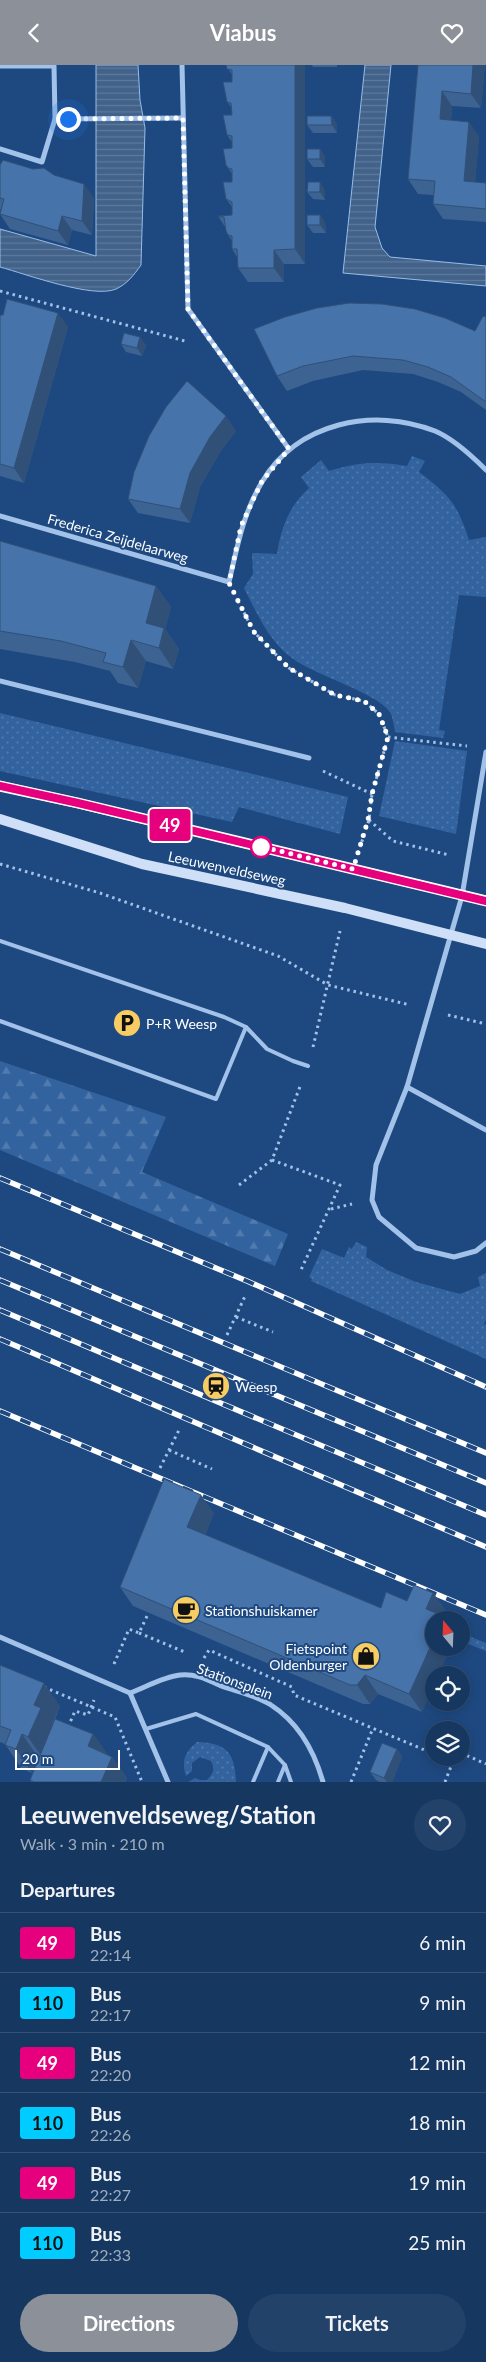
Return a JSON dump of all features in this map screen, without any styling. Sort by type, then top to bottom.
[{"type":"main road","name":"Leeuwenveldseweg","points":[[0,786],[486,901]]},
{"type":"main road","name":"Leeuwenveldseweg","points":[[0,819],[142,863],[345,908],[486,944]]},
{"type":"street","points":[[182,65],[188,309],[289,449]]},
{"type":"street","points":[[0,66],[54,66],[55,119],[42,162],[0,149]]},
{"type":"street","points":[[55,119],[183,118]]},
{"type":"street","points":[[229,583],[241,526],[262,481],[289,449],[330,427],[368,419],[407,422],[437,432],[469,453],[486,470]]},
{"type":"street","name":"Frederica Zeijdelaarweg","points":[[0,516],[229,583]]},
{"type":"street","points":[[0,681],[309,758]]},
{"type":"street","points":[[486,751],[485,770],[462,896],[407,1087],[376,1165],[372,1200],[379,1217],[416,1248],[454,1257],[476,1251],[486,1243]]},
{"type":"street","points":[[407,1087],[442,1104],[486,1131]]},
{"type":"street","points":[[0,1637],[130,1693],[168,1782]]},
{"type":"street","name":"Stationsplein","points":[[130,1693],[180,1675],[194,1675],[270,1704],[288,1717],[304,1735],[312,1750],[323,1782]]},
{"type":"lane","points":[[0,941],[224,1017],[246,1027],[267,1049],[293,1061],[308,1065]]},
{"type":"lane","points":[[0,1021],[216,1099],[246,1027]]},
{"type":"lane","points":[[146,1729],[196,1714],[268,1747],[285,1765],[291,1782]]},
{"type":"lane","points":[[253,1782],[268,1747]]},
{"type":"lane","points":[[278,1782],[285,1765]]},
{"type":"path","points":[[0,291],[188,342],[204,332]]},
{"type":"path","points":[[229,583],[254,632],[289,668],[335,695],[364,701],[379,714],[388,737],[372,794],[368,820],[353,869]]},
{"type":"path","points":[[388,737],[476,747]]},
{"type":"path","points":[[309,758],[327,775],[372,794]]},
{"type":"path","points":[[368,820],[394,841],[468,859]]},
{"type":"path","points":[[0,864],[100,893],[278,956],[328,985],[486,1024]]},
{"type":"path","points":[[239,1185],[272,1160],[308,1065],[328,985]]},
{"type":"path","points":[[272,1160],[340,1185],[300,1272]]},
{"type":"path","points":[[227,1335],[246,1294]]},
{"type":"path","points":[[236,1317],[273,1332]]},
{"type":"path","points":[[160,1468],[179,1430]]},
{"type":"path","points":[[170,1451],[212,1469]]},
{"type":"path","points":[[103,1682],[114,1663],[128,1629],[139,1633],[148,1614]]},
{"type":"path","points":[[40,1685],[115,1717],[142,1782]]},
{"type":"path","points":[[66,1731],[75,1711],[88,1715],[91,1707]]},
{"type":"path","points":[[351,1782],[373,1728],[425,1750]]},
{"type":"path","points":[[470,1757],[486,1764]]},
{"type":"path","points":[[445,1782],[451,1766]]},
{"type":"green space","points":[[412,456],[425,461],[419,472],[438,487],[451,501],[456,508],[469,540],[486,537],[486,597],[459,595],[439,730],[445,731],[443,738],[395,732],[391,714],[385,706],[360,691],[312,670],[288,655],[268,633],[244,588],[253,574],[252,553],[277,554],[287,518],[296,502],[309,488],[301,477],[321,460],[329,471],[368,463],[407,466]]},
{"type":"green space","points":[[0,713],[348,797],[340,834],[239,807],[232,822],[0,771]]},
{"type":"green space","points":[[395,741],[467,751],[456,834],[379,816]]},
{"type":"green space","points":[[0,1061],[166,1117],[142,1172],[288,1234],[275,1266],[0,1150]]},
{"type":"green space","points":[[356,1242],[367,1247],[366,1257],[387,1270],[416,1282],[460,1294],[480,1286],[478,1277],[486,1273],[486,1320],[484,1324],[486,1325],[486,1359],[311,1281],[312,1279],[309,1277],[322,1249],[344,1258],[349,1247],[352,1249]]},
{"type":"green space","points":[[470,1634],[471,1637],[486,1643],[486,1651],[470,1645]]},
{"type":"green space","points":[[197,1742],[216,1745],[227,1751],[234,1764],[236,1782],[188,1782],[195,1778],[207,1780],[213,1771],[211,1761],[200,1757],[192,1763],[192,1771],[186,1776],[185,1757]]},
{"type":"shaded area","points":[[96,65],[138,65],[140,100],[145,128],[141,265],[124,285],[105,291],[76,288],[0,267],[0,229],[96,256]]},
{"type":"shaded area","points":[[365,65],[391,65],[375,227],[382,248],[390,257],[486,266],[486,286],[343,273]]},
{"type":"building","points":[[226,65],[295,65],[295,249],[274,250],[274,268],[238,268],[237,249],[232,249],[232,236],[228,235],[226,231],[224,217],[218,216],[232,215],[232,202],[226,199],[223,182],[232,182],[232,169],[226,165],[223,149],[232,148],[232,136],[227,135],[223,115],[232,115],[231,103],[227,102],[223,82],[232,82],[232,70],[227,69]]},
{"type":"building","points":[[418,65],[473,65],[471,94],[442,91],[440,119],[469,122],[464,181],[486,183],[486,209],[433,204],[435,181],[408,179]]},
{"type":"building","points":[[307,116],[331,116],[332,125],[307,125]]},
{"type":"building","points":[[307,149],[320,149],[320,159],[307,159]]},
{"type":"building","points":[[3,160],[33,169],[44,168],[54,175],[84,184],[82,221],[62,216],[58,231],[0,214],[4,199],[0,198],[0,165]]},
{"type":"building","points":[[308,182],[320,182],[320,192],[307,192]]},
{"type":"building","points":[[307,215],[320,215],[320,225],[307,225]]},
{"type":"building","points":[[7,299],[58,313],[14,468],[0,464],[0,315],[3,315]]},
{"type":"building","points":[[349,303],[382,304],[415,309],[445,318],[475,331],[483,316],[486,317],[486,402],[451,377],[428,367],[403,360],[353,356],[303,366],[277,376],[254,329],[285,317],[317,308]]},
{"type":"building","points":[[124,333],[140,337],[137,348],[121,344]]},
{"type":"building","points":[[187,381],[226,416],[210,437],[190,473],[180,509],[128,499],[134,472],[149,436],[166,407]]},
{"type":"building","points":[[0,541],[156,586],[146,623],[164,628],[159,648],[131,640],[123,667],[103,662],[106,653],[61,641],[0,631]]},
{"type":"building","points":[[164,1479],[201,1495],[187,1527],[381,1608],[386,1592],[407,1601],[414,1585],[433,1593],[426,1609],[431,1611],[425,1611],[426,1656],[409,1694],[365,1675],[357,1685],[350,1685],[120,1587]]},
{"type":"building","points":[[0,1665],[44,1683],[34,1705],[41,1708],[28,1737],[22,1734],[16,1749],[5,1745],[11,1730],[0,1726]]},
{"type":"building","points":[[55,1719],[93,1734],[88,1746],[112,1757],[101,1782],[34,1782],[30,1780]]},
{"type":"building","points":[[382,1743],[397,1749],[384,1778],[370,1772]]},
{"type":"railway","points":[[0,1178],[247,1281],[486,1387]]},
{"type":"railway","points":[[0,1249],[486,1453]]},
{"type":"railway","points":[[0,1280],[486,1483]]},
{"type":"railway","points":[[0,1310],[486,1515]]},
{"type":"railway","points":[[0,1339],[486,1547]]},
{"type":"railway","points":[[0,1411],[486,1615]]},
{"type":"bus line","name":"49","points":[[0,786],[486,901]]},
{"type":"place","name":"P+R Weesp","points":[[127,1023]]},
{"type":"place","name":"Weesp","points":[[216,1386]]},
{"type":"place","name":"Stationshuiskamer","points":[[186,1610]]},
{"type":"place","name":"Fietspoint Oldenburger","points":[[366,1656]]},
{"type":"route","points":[[68,119],[183,118],[188,309],[289,449],[262,481],[241,526],[229,583],[254,632],[289,668],[335,695],[364,701],[379,714],[388,737],[372,794],[368,820],[353,869],[255,845],[261,847]]}]
